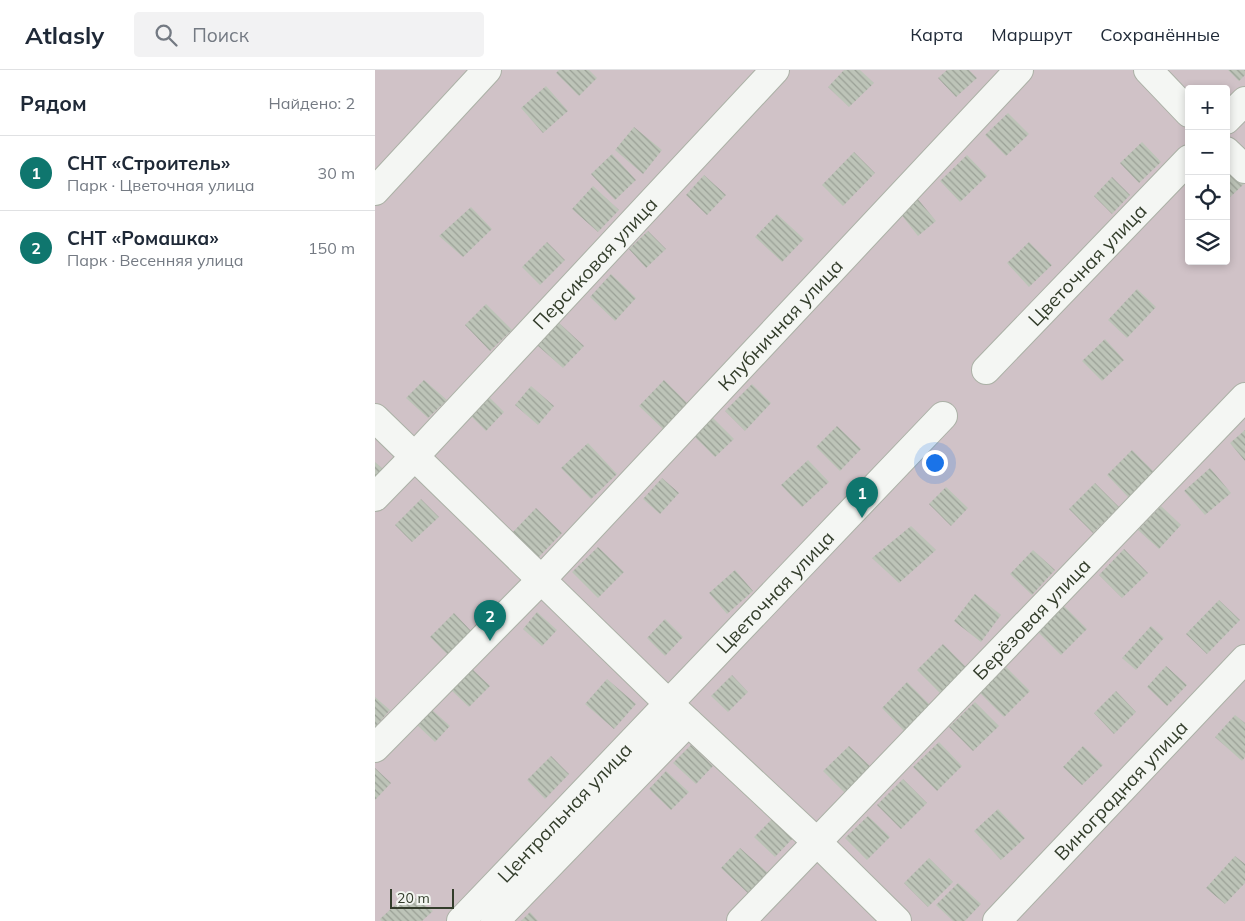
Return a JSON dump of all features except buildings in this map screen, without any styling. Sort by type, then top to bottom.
[{"type":"street","points":[[375,191],[487,70]]},
{"type":"street","name":"Персиковая улица","points":[[375,497],[775,70]]},
{"type":"street","name":"Клубничная улица","points":[[375,748],[542,579],[1019,70]]},
{"type":"street","points":[[1148,70],[1185,109]]},
{"type":"street","points":[[1230,116],[1245,101]]},
{"type":"street","points":[[1230,155],[1245,169]]},
{"type":"street","name":"Цветочная улица","points":[[987,370],[1185,162]]},
{"type":"street","name":"Берёзовая улица","points":[[741,921],[1245,397]]},
{"type":"street","name":"Цветочная улица","points":[[668,704],[943,416]]},
{"type":"street","points":[[375,418],[668,704],[818,843],[897,921]]},
{"type":"street","name":"Виноградная улица","points":[[997,921],[1245,659]]},
{"type":"street","name":"Центральная улица","points":[[461,921],[668,704]]},
{"type":"street","name":"Центральная улица","points":[[495,921],[688,722]]},
{"type":"shaded area","points":[[375,70],[1245,70],[1245,921],[375,921]]},
{"type":"place","name":"СНТ «Строитель»","points":[[862,518]]},
{"type":"place","name":"СНТ «Ромашка»","points":[[490,641]]}]
